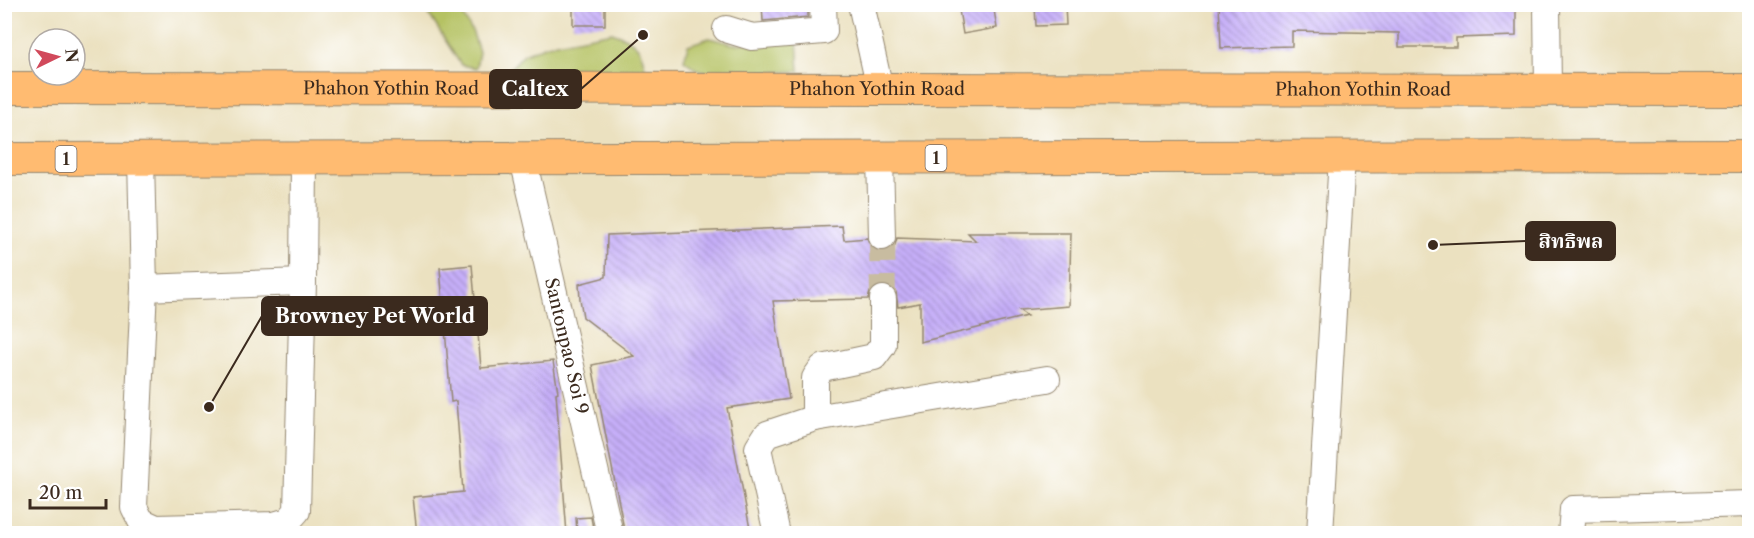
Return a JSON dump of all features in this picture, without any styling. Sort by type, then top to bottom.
[{"type":"main road","name":"Phahon Yothin Road","points":[[4,88],[1749,90]]},
{"type":"main road","name":"1","points":[[4,159],[1749,156]]},
{"type":"street","points":[[726,29],[752,36],[824,31],[823,4]]},
{"type":"street","points":[[861,4],[880,90]]},
{"type":"street","points":[[1547,4],[1548,90]]},
{"type":"street","points":[[1320,534],[1342,157]]},
{"type":"street","points":[[880,158],[882,237]]},
{"type":"street","points":[[141,159],[144,288],[134,507],[141,521],[156,528],[274,525],[288,521],[297,511],[304,159]]},
{"type":"street","name":"Santonpao Soi 9","points":[[523,159],[610,534]]},
{"type":"street","points":[[144,288],[303,282]]},
{"type":"street","points":[[815,418],[815,378],[822,368],[873,357],[883,345],[883,299]]},
{"type":"street","points":[[777,534],[759,448],[767,434],[815,418],[1047,379]]},
{"type":"street","points":[[1571,534],[1573,509],[1749,504]]},
{"type":"green space","points":[[423,5],[457,5],[473,33],[479,52],[476,68],[461,65]]},
{"type":"green space","points":[[612,32],[633,42],[641,52],[646,75],[507,72],[524,54],[547,45]]},
{"type":"green space","points":[[709,38],[733,44],[797,40],[799,71],[718,75],[696,69],[684,60],[688,45]]},
{"type":"building","points":[[573,4],[605,4],[605,25],[573,25]]},
{"type":"building","points":[[762,4],[808,4],[808,17],[763,21]]},
{"type":"building","points":[[958,4],[993,4],[997,28],[963,34]]},
{"type":"building","points":[[1035,4],[1065,4],[1066,25],[1036,26]]},
{"type":"building","points":[[1219,4],[1516,4],[1516,36],[1456,38],[1456,47],[1399,47],[1399,33],[1292,31],[1292,46],[1221,48]]},
{"type":"building","points":[[842,226],[844,240],[867,238],[874,250],[882,252],[895,245],[897,238],[976,241],[968,233],[1071,233],[1069,306],[1019,310],[1027,316],[920,342],[920,303],[898,307],[896,292],[890,286],[882,284],[875,286],[868,299],[773,301],[789,399],[727,408],[751,534],[625,534],[592,365],[634,356],[583,317],[579,284],[606,277],[607,235]]},
{"type":"building","points":[[472,265],[481,368],[553,361],[558,392],[556,393],[567,534],[417,534],[413,497],[463,492],[456,401],[451,402],[440,268]]},
{"type":"building","points":[[591,517],[594,534],[577,534],[576,518]]},
{"type":"tunnel","points":[[882,237],[883,299]]},
{"type":"place","name":"Caltex","points":[[643,35]]},
{"type":"place","name":"สิทธิพล","points":[[1433,245]]},
{"type":"place","name":"Browney Pet World","points":[[209,407]]}]
